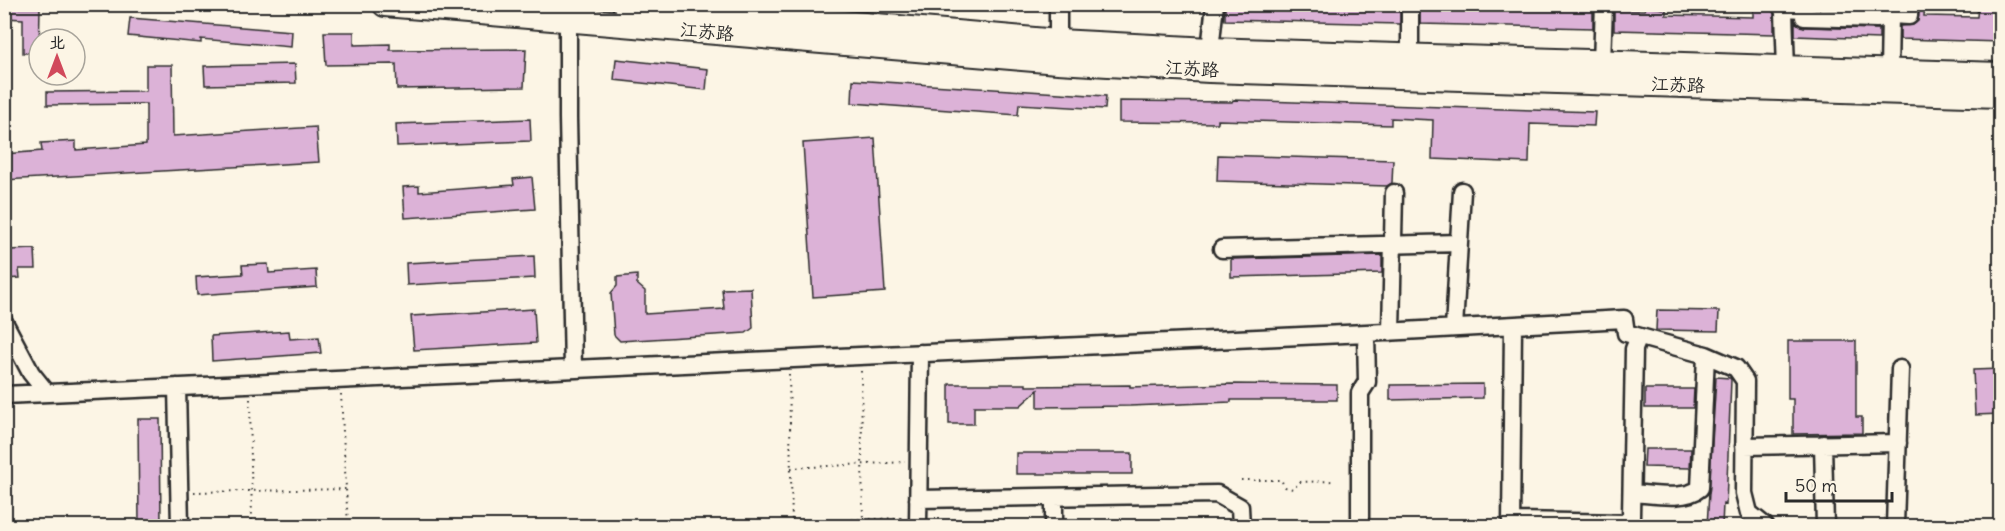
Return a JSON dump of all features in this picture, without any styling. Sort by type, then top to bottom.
[{"type":"highway","name":"江苏路","points":[[385,4],[568,12],[1058,52],[1210,50],[2001,75]]},
{"type":"highway","name":"江苏路","points":[[625,4],[1209,70],[2001,95]]},
{"type":"street","points":[[1058,4],[1058,52]]},
{"type":"street","points":[[1210,50],[1215,4]]},
{"type":"street","points":[[1410,4],[1410,56]]},
{"type":"street","points":[[1602,63],[1604,4]]},
{"type":"street","points":[[1786,69],[1781,6],[1804,9],[1804,17],[1877,20],[1878,15],[1909,16],[1909,4]]},
{"type":"street","points":[[568,12],[573,369]]},
{"type":"street","points":[[1889,72],[1890,15]]},
{"type":"street","points":[[1454,328],[1462,191]]},
{"type":"street","points":[[1390,332],[1394,193]]},
{"type":"street","points":[[1222,249],[1459,243]]},
{"type":"street","points":[[4,395],[1390,332],[1624,319],[1626,333],[1706,355],[1736,368],[1745,381],[1744,493],[1749,513],[1765,526]]},
{"type":"street","points":[[4,322],[31,373],[47,393]]},
{"type":"street","points":[[1511,526],[1513,326]]},
{"type":"street","points":[[1360,526],[1360,393],[1367,382],[1366,333]]},
{"type":"street","points":[[1511,526],[1515,521],[1625,523],[1632,517],[1634,349],[1639,337]]},
{"type":"street","points":[[918,522],[920,353]]},
{"type":"street","points":[[1632,493],[1684,495],[1694,494],[1700,488],[1706,355]]},
{"type":"street","points":[[1895,526],[1900,369]]},
{"type":"street","points":[[177,387],[180,526]]},
{"type":"street","points":[[1744,446],[1898,443]]},
{"type":"street","points":[[1823,444],[1825,526]]},
{"type":"street","points":[[918,500],[1217,494],[1240,507],[1241,526]]},
{"type":"street","points":[[1054,497],[1054,526]]},
{"type":"path","points":[[861,356],[863,526]]},
{"type":"path","points":[[789,359],[792,526]]},
{"type":"path","points":[[341,379],[348,526]]},
{"type":"path","points":[[250,384],[252,526]]},
{"type":"path","points":[[791,468],[918,462]]},
{"type":"path","points":[[1241,480],[1281,480],[1285,487],[1293,489],[1300,482],[1335,481]]},
{"type":"path","points":[[179,493],[346,489]]},
{"type":"path","points":[[792,522],[863,518],[918,522]]},
{"type":"building","points":[[4,4],[18,4],[18,8],[40,8],[40,27],[27,27],[27,53],[23,53],[23,19],[4,18]]},
{"type":"building","points":[[1225,4],[1400,4],[1400,24],[1225,20]]},
{"type":"building","points":[[1420,4],[1593,4],[1593,28],[1420,24]]},
{"type":"building","points":[[1614,4],[1621,4],[1620,10],[1645,10],[1645,7],[1666,9],[1666,15],[1753,17],[1753,4],[1771,4],[1774,14],[1774,34],[1614,30]]},
{"type":"building","points":[[1813,4],[1878,4],[1870,8],[1814,7]]},
{"type":"building","points":[[1920,4],[1925,4],[1924,16],[1977,17],[1978,4],[2001,4],[2001,42],[1900,39],[1900,26],[1913,25],[1918,21]]},
{"type":"building","points":[[130,18],[292,31],[291,47],[201,39],[201,43],[128,36]]},
{"type":"building","points":[[1795,22],[1804,27],[1879,29],[1879,39],[1795,36]]},
{"type":"building","points":[[324,32],[354,32],[354,45],[390,44],[390,50],[526,49],[524,87],[397,89],[396,64],[326,65]]},
{"type":"building","points":[[616,59],[708,69],[706,90],[614,80]]},
{"type":"building","points":[[295,64],[296,83],[205,85],[204,66]]},
{"type":"building","points":[[146,65],[172,65],[173,136],[316,127],[319,162],[4,180],[4,154],[42,151],[41,143],[76,141],[76,150],[146,145],[146,104],[47,105],[47,92],[146,91]]},
{"type":"building","points":[[853,80],[1106,96],[1105,109],[1019,104],[1018,115],[852,103]]},
{"type":"building","points":[[1233,100],[1595,112],[1594,126],[1530,124],[1529,163],[1432,159],[1433,120],[1391,118],[1391,125],[1218,120],[1218,123],[1119,122],[1119,101],[1232,102]]},
{"type":"building","points":[[530,119],[531,141],[397,146],[396,124]]},
{"type":"building","points":[[875,138],[885,292],[813,297],[803,143]]},
{"type":"building","points":[[1218,155],[1393,160],[1392,183],[1387,186],[1217,181]]},
{"type":"building","points":[[532,177],[535,209],[405,218],[403,187],[419,186],[419,192],[514,185],[513,179]]},
{"type":"building","points":[[35,249],[36,269],[19,269],[20,278],[4,279],[4,261],[9,261],[9,250]]},
{"type":"building","points":[[1382,255],[1382,273],[1231,277],[1231,259]]},
{"type":"building","points":[[534,256],[535,278],[407,285],[406,263]]},
{"type":"building","points":[[268,264],[269,273],[316,270],[317,287],[197,295],[196,277],[243,274],[242,265]]},
{"type":"building","points":[[637,275],[637,284],[645,291],[645,314],[724,309],[722,289],[751,288],[753,328],[746,333],[620,341],[614,335],[611,293],[617,286],[617,277]]},
{"type":"building","points":[[534,309],[536,343],[414,350],[411,316]]},
{"type":"building","points":[[1657,310],[1719,311],[1718,331],[1656,330]]},
{"type":"building","points":[[289,331],[290,339],[319,337],[321,353],[212,361],[211,336]]},
{"type":"building","points":[[1788,341],[1856,341],[1856,417],[1862,417],[1862,433],[1793,434],[1793,399],[1788,399]]},
{"type":"building","points":[[2001,369],[2001,414],[1975,415],[1973,370]]},
{"type":"building","points":[[1716,377],[1731,380],[1726,505],[1723,504],[1722,526],[1707,526]]},
{"type":"building","points":[[949,384],[1130,385],[1130,387],[1231,384],[1337,385],[1337,400],[1231,400],[1231,402],[1130,406],[1038,407],[1038,390],[1020,406],[974,406],[974,424],[949,424]]},
{"type":"building","points":[[1483,384],[1483,398],[1390,400],[1390,385]]},
{"type":"building","points":[[1645,389],[1694,389],[1693,408],[1645,408]]},
{"type":"building","points":[[138,419],[160,419],[161,526],[139,526]]},
{"type":"building","points":[[1645,449],[1691,449],[1690,468],[1644,467]]},
{"type":"building","points":[[1016,453],[1132,453],[1132,474],[1016,474]]}]
